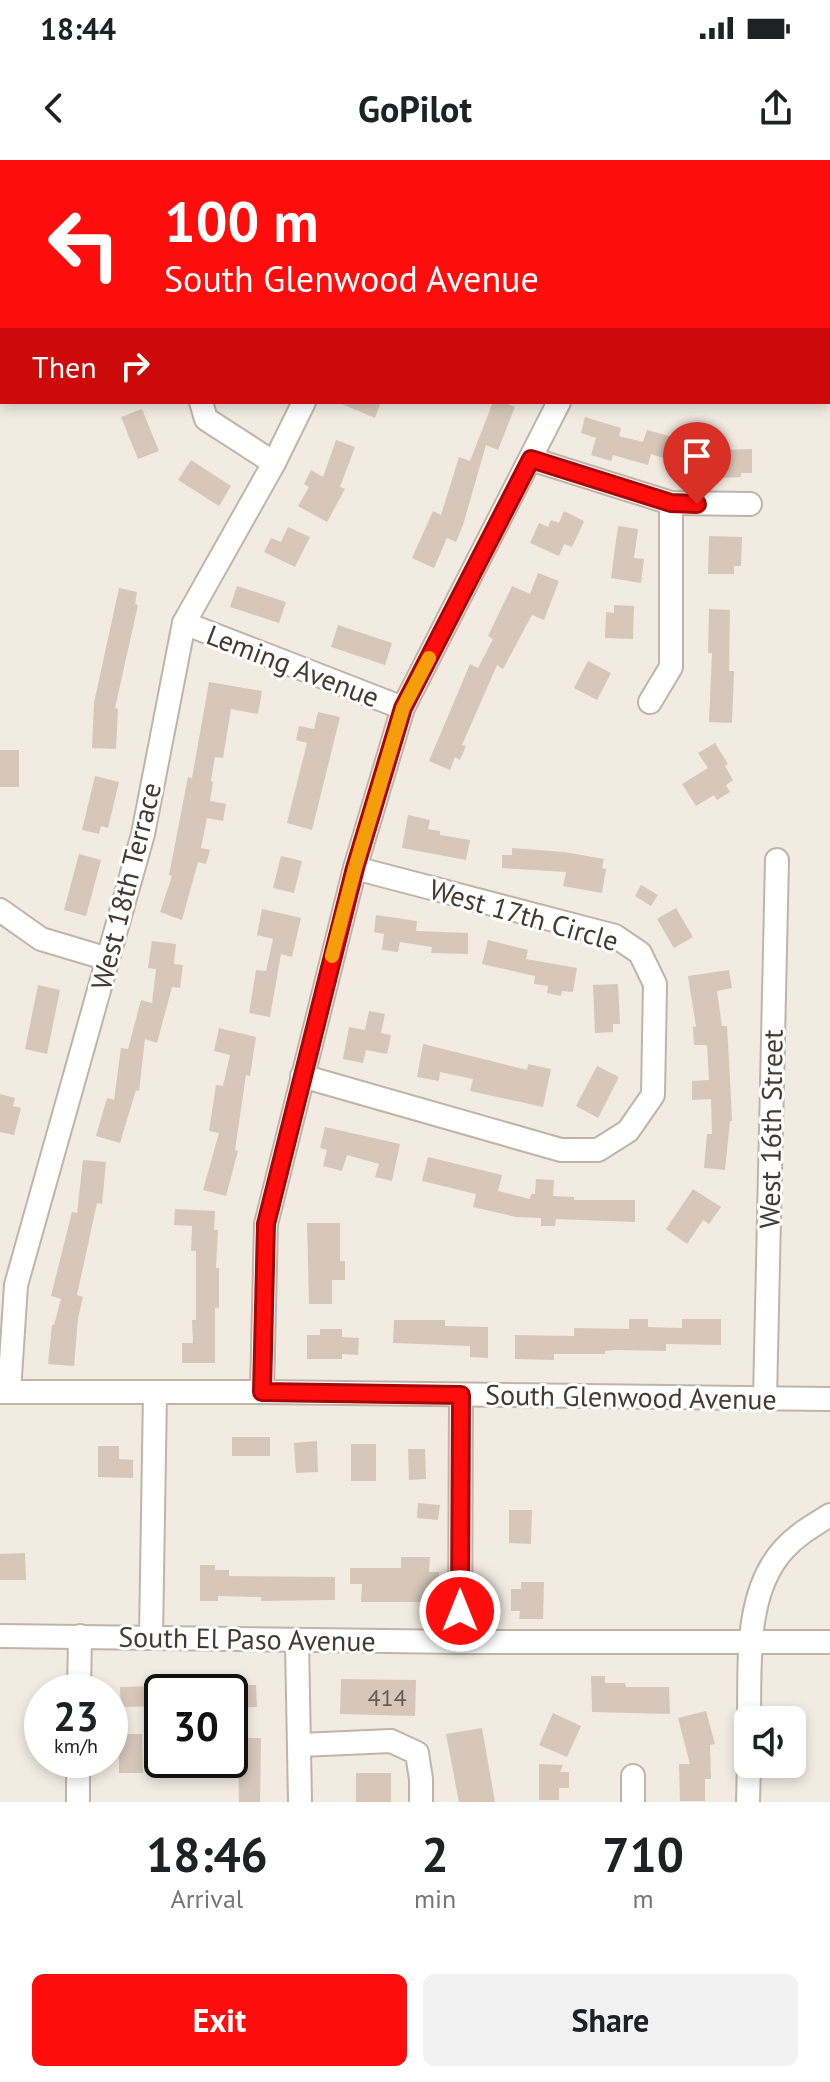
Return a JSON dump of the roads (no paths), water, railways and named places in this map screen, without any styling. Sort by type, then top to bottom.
[{"type":"street","points":[[202,404],[206,419],[274,463]]},
{"type":"street","name":"West 18th Terrace","points":[[5,1392],[16,1285],[143,834],[184,623],[274,463],[303,404]]},
{"type":"street","points":[[262,1392],[266,1224],[355,868],[403,708],[558,404]]},
{"type":"street","points":[[531,459],[671,503],[750,504]]},
{"type":"street","points":[[650,702],[671,667],[671,503]]},
{"type":"street","name":"Leming Avenue","points":[[184,623],[403,708]]},
{"type":"street","name":"West 16th Street","points":[[765,1398],[777,860]]},
{"type":"street","name":"West 17th Circle","points":[[302,1076],[561,1150],[598,1150],[628,1131],[653,1095],[655,984],[640,953],[615,936],[355,868]]},
{"type":"street","points":[[0,910],[41,939],[108,959]]},
{"type":"street","name":"South Glenwood Avenue","points":[[5,1392],[830,1399]]},
{"type":"street","points":[[151,1637],[155,1393]]},
{"type":"street","points":[[460,1642],[461,1395]]},
{"type":"street","points":[[750,1706],[757,1605],[769,1571],[793,1540],[830,1515]]},
{"type":"street","name":"South El Paso Avenue","points":[[0,1636],[297,1641],[830,1642]]},
{"type":"street","points":[[79,1674],[80,1636]]},
{"type":"street","points":[[297,1641],[300,1802]]},
{"type":"street","points":[[300,1745],[391,1741],[417,1753],[421,1802]]},
{"type":"street","points":[[633,1776],[633,1802]]},
{"type":"street","points":[[78,1778],[78,1802]]},
{"type":"street","points":[[748,1802],[749,1778]]}]
